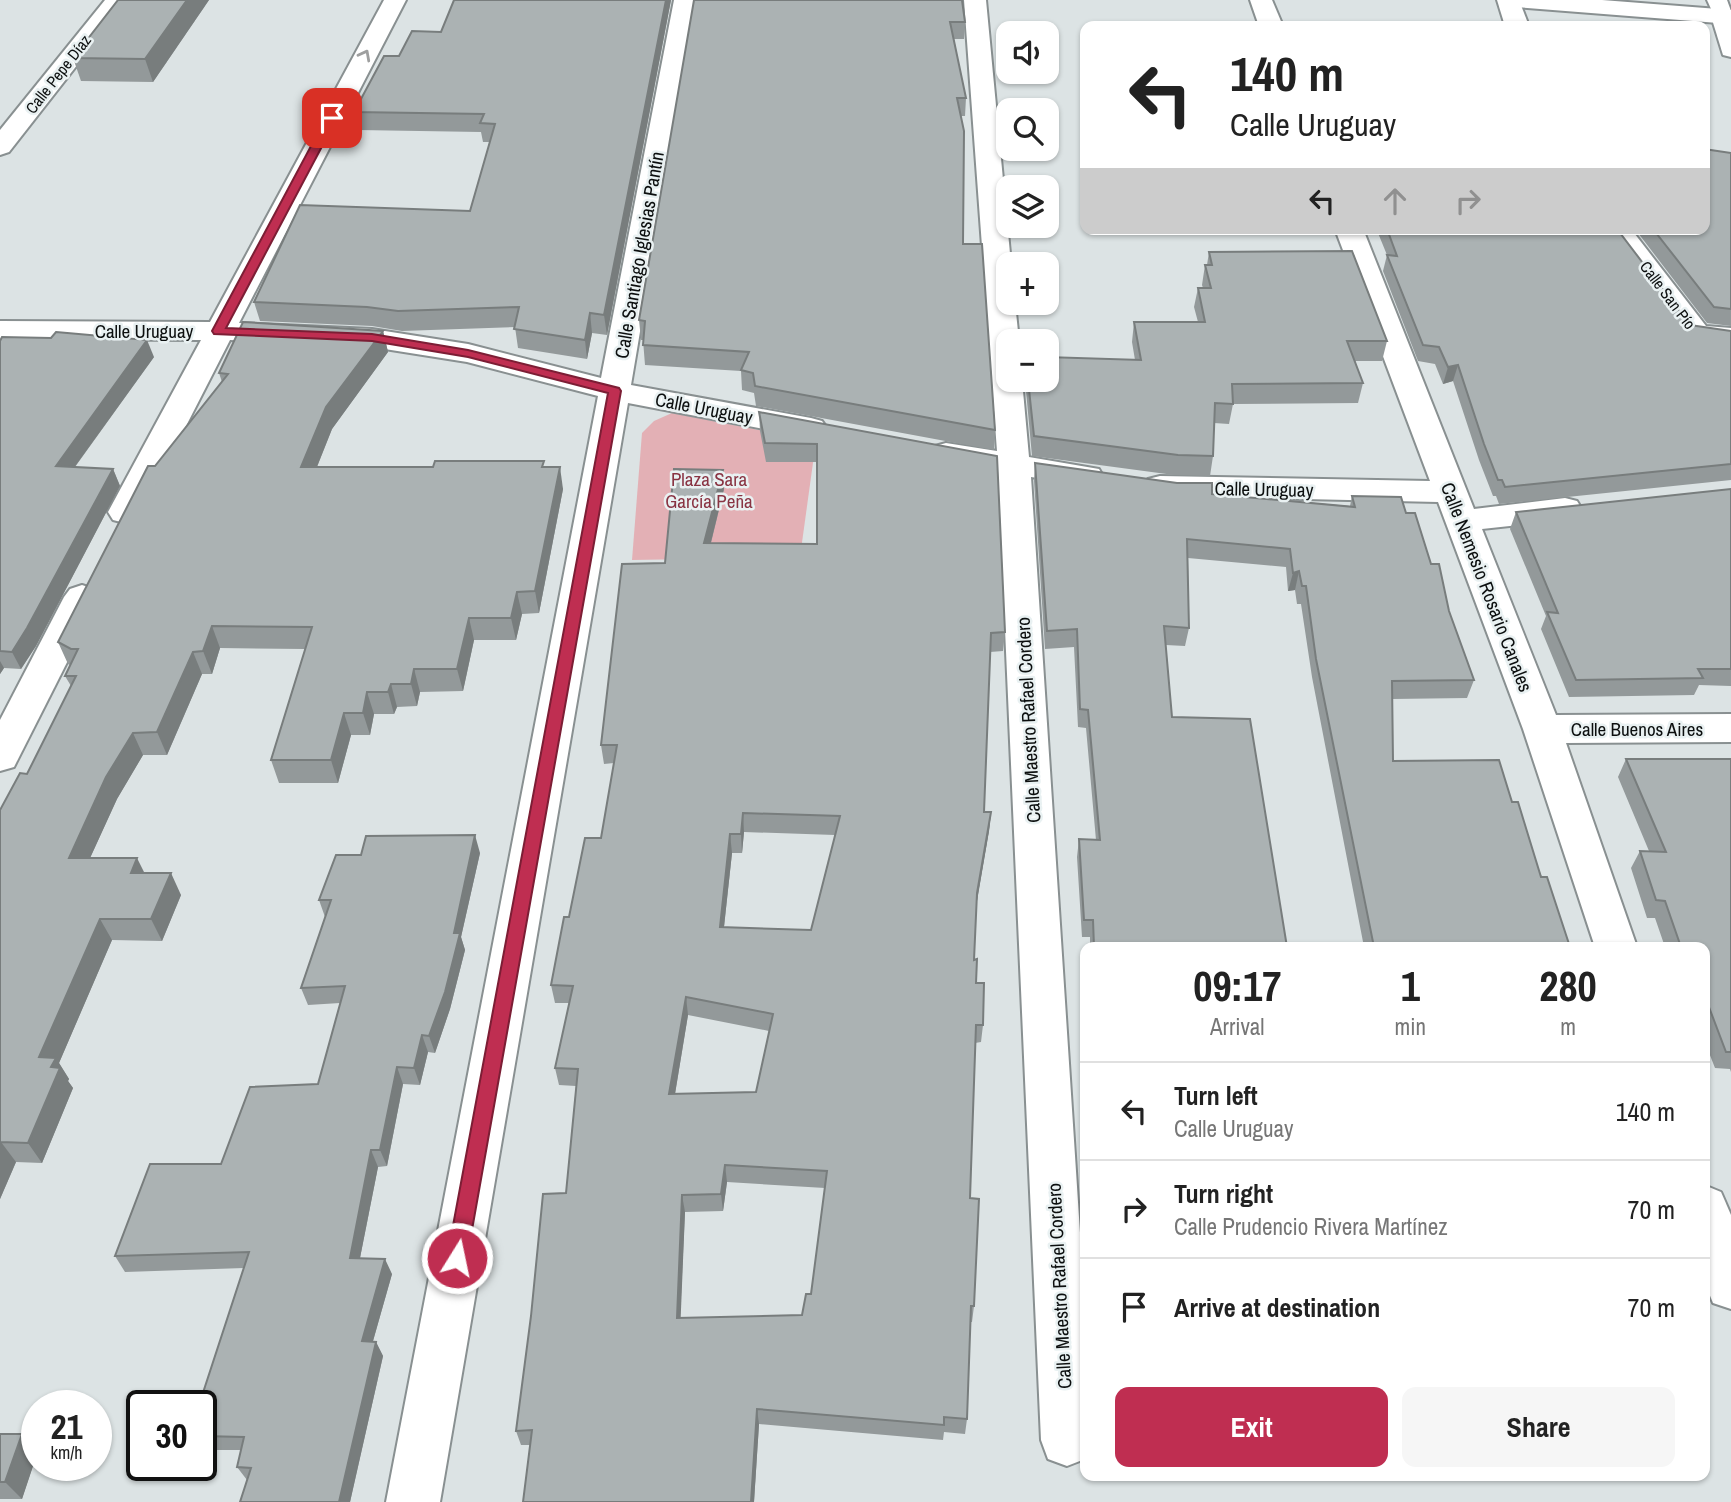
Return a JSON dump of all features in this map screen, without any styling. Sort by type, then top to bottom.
[{"type":"street","name":"Calle Pepe Díaz","points":[[0,147],[117,0]]},
{"type":"street","points":[[112,538],[218,331],[395,0]]},
{"type":"street","name":"Calle Santiago Iglesias Pantín","points":[[413,1502],[685,0]]},
{"type":"street","name":"Calle Maestro Rafael Cordero","points":[[975,0],[1014,466],[1067,1440]]},
{"type":"street","points":[[1261,0],[1269,21]]},
{"type":"street","points":[[1508,0],[1515,21]]},
{"type":"street","points":[[1515,0],[1723,11],[1731,50]]},
{"type":"street","name":"Calle Nemesio Rosario Canales","points":[[1351,235],[1542,729],[1614,942]]},
{"type":"street","name":"Calle San Pío","points":[[1622,235],[1697,334],[1731,337]]},
{"type":"street","name":"Calle Uruguay","points":[[0,330],[218,331],[372,338],[468,353],[614,391],[841,434]]},
{"type":"street","name":"Calle Uruguay","points":[[921,449],[1014,466],[1174,488],[1455,506],[1596,506]]},
{"type":"street","points":[[0,757],[94,574]]},
{"type":"street","name":"Calle Buenos Aires","points":[[1542,729],[1731,728]]},
{"type":"street","points":[[1710,1225],[1731,1286]]},
{"type":"green space","name":"Plaza Sara García Peña","points":[[672,413],[816,441],[800,557],[632,560],[642,433],[654,421]]},
{"type":"building","points":[[118,0],[187,0],[145,59],[73,58]]},
{"type":"building","points":[[454,0],[666,0],[604,315],[590,313],[585,340],[514,329],[519,307],[398,311],[254,302],[300,205],[470,211],[495,124],[480,123],[484,114],[354,112],[384,56],[399,56],[412,31],[441,32]]},
{"type":"building","points":[[694,0],[962,0],[965,22],[950,22],[966,98],[957,98],[964,131],[963,244],[982,244],[995,430],[755,386],[753,373],[741,370],[749,352],[643,345],[645,321],[639,320]]},
{"type":"building","points":[[1710,150],[1731,153],[1731,309],[1714,307],[1658,235],[1710,235]]},
{"type":"building","points":[[1389,235],[1622,235],[1690,325],[1731,331],[1731,464],[1505,487],[1502,480],[1498,480],[1484,444],[1458,365],[1448,367],[1439,347],[1423,345],[1387,255],[1397,256]]},
{"type":"building","points":[[1352,251],[1387,341],[1347,341],[1363,383],[1232,384],[1233,404],[1215,403],[1213,456],[1178,455],[1034,436],[1029,392],[1059,392],[1059,357],[1141,360],[1134,322],[1205,322],[1198,288],[1211,288],[1205,265],[1212,265],[1209,252]]},
{"type":"building","points":[[243,322],[383,331],[326,407],[301,467],[433,467],[435,461],[544,461],[542,467],[560,467],[535,591],[517,592],[511,618],[469,618],[457,669],[414,669],[411,684],[391,684],[388,692],[367,692],[363,713],[344,713],[331,760],[271,760],[312,627],[212,626],[203,651],[193,652],[157,732],[133,733],[106,777],[69,858],[137,858],[131,873],[171,873],[151,919],[100,919],[39,1057],[56,1058],[51,1067],[60,1068],[28,1143],[0,1144],[0,810],[20,773],[27,774],[76,676],[65,676],[78,649],[71,649],[58,642],[148,466],[155,466],[228,374],[219,373]]},
{"type":"building","points":[[56,332],[147,340],[56,466],[113,469],[27,628],[12,652],[0,651],[0,341],[2,337],[51,338]]},
{"type":"building","points":[[759,412],[997,456],[1005,632],[991,633],[984,812],[991,812],[977,893],[974,960],[977,959],[976,983],[984,983],[983,1025],[976,1025],[970,1198],[979,1199],[974,1306],[971,1306],[967,1419],[944,1417],[944,1425],[757,1409],[751,1502],[523,1502],[532,1430],[516,1431],[543,1194],[566,1193],[578,1069],[555,1068],[573,986],[551,985],[564,917],[569,917],[585,838],[601,838],[617,745],[601,745],[622,564],[665,563],[674,469],[723,470],[704,543],[817,544],[817,444],[765,443]],"holes":[[[743,813],[840,816],[811,930],[720,927],[730,834],[741,834]],[[686,997],[773,1014],[756,1092],[669,1094]],[[725,1165],[827,1171],[811,1294],[806,1294],[802,1315],[677,1318],[682,1195],[721,1194]]]},
{"type":"building","points":[[1035,463],[1177,483],[1212,483],[1212,494],[1355,507],[1352,496],[1401,497],[1406,513],[1415,513],[1431,564],[1439,564],[1449,611],[1474,680],[1392,681],[1393,761],[1499,760],[1512,802],[1518,802],[1541,877],[1547,877],[1568,942],[1373,942],[1316,659],[1306,586],[1302,586],[1299,571],[1293,573],[1290,549],[1187,539],[1189,628],[1164,626],[1172,717],[1250,719],[1286,942],[1094,942],[1093,920],[1084,920],[1079,839],[1100,840],[1088,710],[1080,709],[1077,629],[1047,631]]},
{"type":"building","points":[[1731,489],[1731,669],[1698,669],[1703,678],[1576,680],[1547,612],[1558,613],[1516,512]]},
{"type":"building","points":[[1626,759],[1731,759],[1731,1052],[1726,1052],[1710,1010],[1710,942],[1679,942],[1665,901],[1656,900],[1640,851],[1666,852]]},
{"type":"building","points":[[475,835],[454,933],[460,933],[445,992],[429,1036],[422,1035],[414,1068],[397,1067],[380,1150],[371,1150],[350,1258],[385,1259],[362,1341],[376,1342],[339,1502],[240,1502],[251,1468],[237,1467],[244,1437],[217,1436],[217,1390],[204,1390],[249,1252],[115,1256],[150,1164],[221,1164],[250,1087],[318,1084],[345,986],[301,988],[331,900],[319,900],[336,855],[361,855],[366,836]]},
{"type":"building","points":[[0,1434],[21,1434],[5,1482],[0,1482]]},
{"type":"route","points":[[332,118],[218,331],[372,338],[468,353],[614,391],[457,1258]]}]
